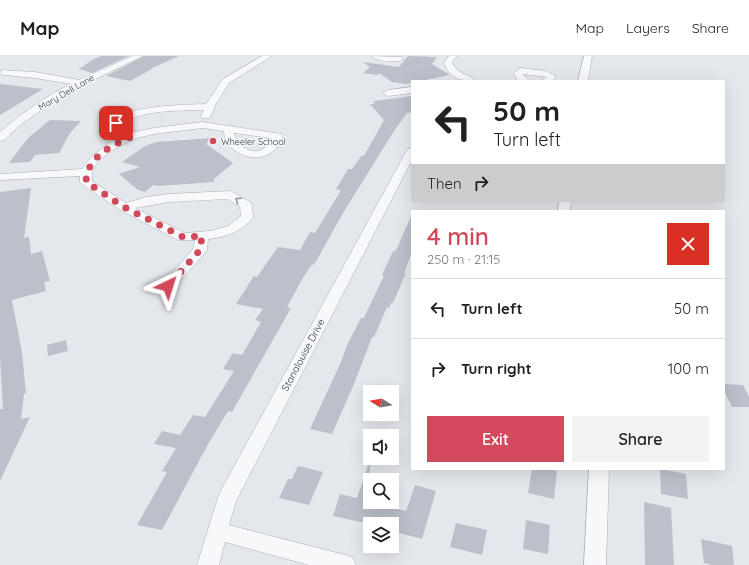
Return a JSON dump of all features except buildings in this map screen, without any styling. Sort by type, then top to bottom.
[{"type":"street","name":"Mary Dell Lane","points":[[0,138],[15,124],[51,98],[139,56]]},
{"type":"street","points":[[202,125],[210,107],[226,81],[268,56]]},
{"type":"street","points":[[376,56],[399,59]]},
{"type":"street","points":[[453,56],[448,62],[451,70],[464,80]]},
{"type":"street","points":[[583,80],[588,56]]},
{"type":"street","points":[[523,80],[518,74],[521,71],[552,76],[547,80]]},
{"type":"street","points":[[4,72],[35,75],[80,83]]},
{"type":"street","points":[[388,93],[411,90]]},
{"type":"street","points":[[133,136],[116,123],[122,118],[151,112],[210,107]]},
{"type":"street","points":[[0,123],[15,124]]},
{"type":"street","points":[[124,207],[146,201],[169,198],[230,195],[246,205],[247,217],[233,229],[211,235],[183,237],[124,207],[86,182],[86,172],[94,159],[115,144],[133,136],[202,125],[278,136],[273,145],[264,154],[255,155],[234,146],[229,137],[229,129]]},
{"type":"street","name":"Stanalouise Drive","points":[[208,565],[226,500],[411,152]]},
{"type":"street","points":[[0,177],[86,172]]},
{"type":"street","points":[[168,286],[200,250],[202,236]]},
{"type":"street","points":[[595,565],[599,470]]},
{"type":"street","points":[[217,531],[345,565]]},
{"type":"place","name":"Wheeler School","points":[[213,141]]},
{"type":"route","points":[[116,123],[133,136],[115,144],[94,159],[86,172],[86,182],[124,207],[183,237],[202,236],[200,250],[168,286]]}]
